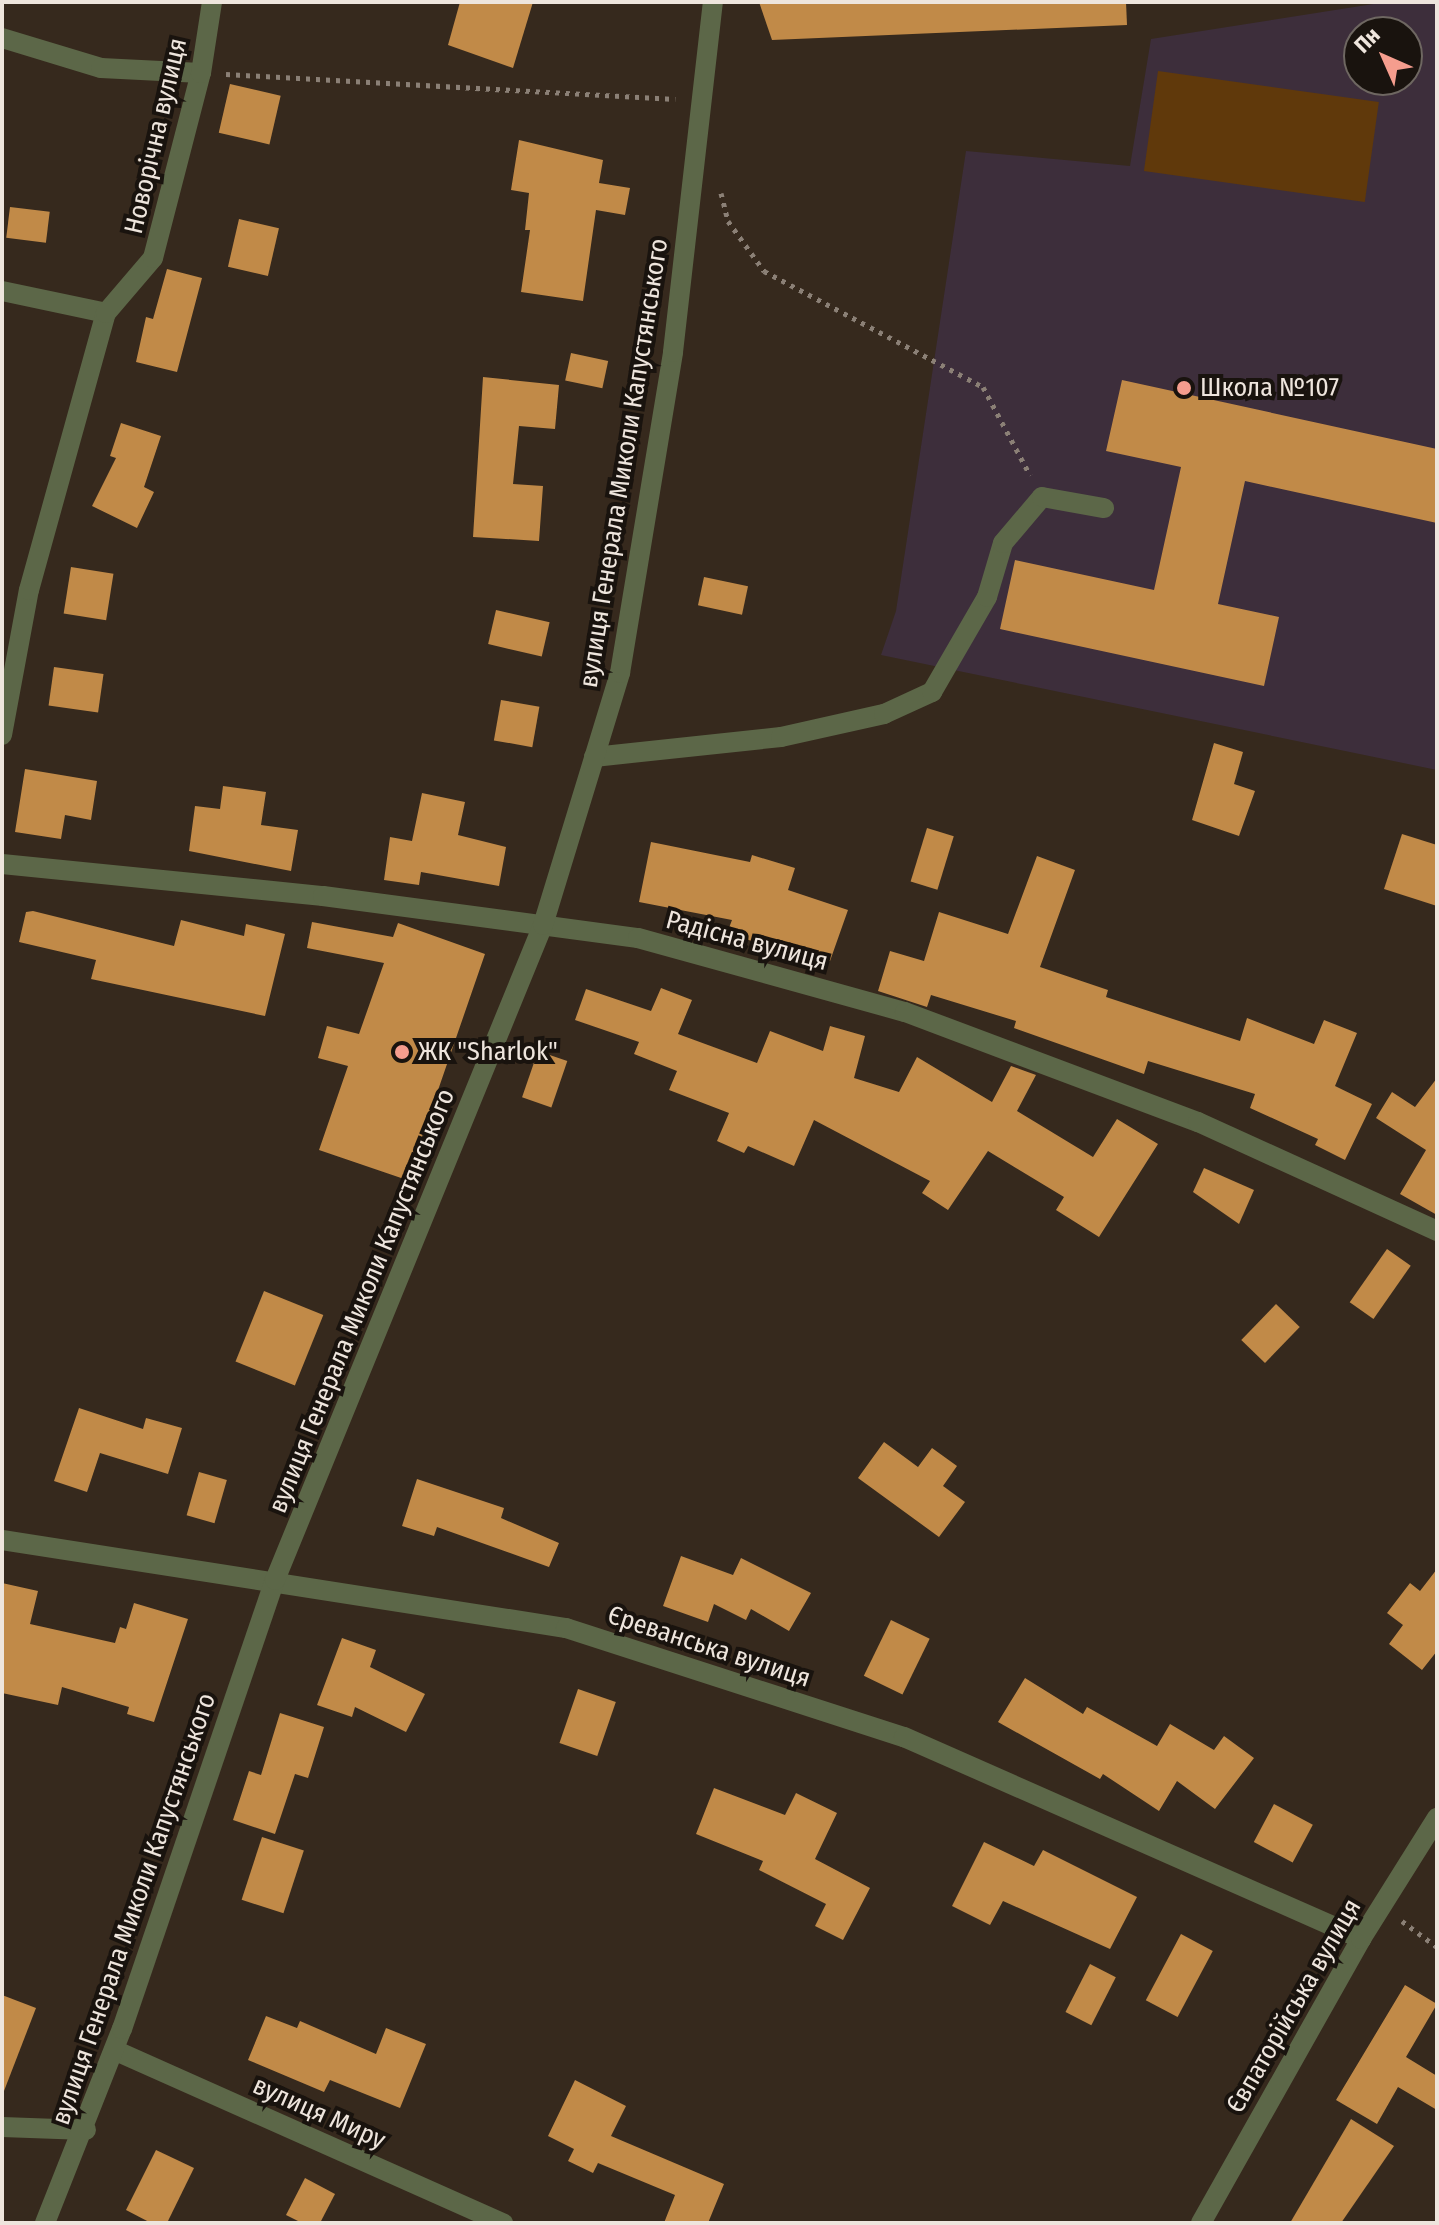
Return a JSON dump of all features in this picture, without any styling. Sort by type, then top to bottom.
[{"type":"street","name":"Новорічна вулиця","points":[[2,735],[29,590],[106,313],[153,258],[201,73],[212,2]]},
{"type":"street","name":"вулиця Генерала Миколи Капустянського","points":[[45,2223],[86,2130],[275,1580],[543,925],[620,673],[661,424],[704,101],[713,2]]},
{"type":"street","points":[[2,38],[101,68],[201,73]]},
{"type":"street","points":[[2,291],[106,313]]},
{"type":"street","points":[[594,757],[781,737],[884,714],[932,692],[987,597],[1003,543],[1042,497],[1104,508]]},
{"type":"street","name":"Радісна вулиця","points":[[2,864],[323,896],[638,938],[905,1012],[1198,1122],[1437,1231]]},
{"type":"street","name":"Єреванська вулиця","points":[[2,1540],[275,1580],[566,1628],[904,1737],[1361,1939]]},
{"type":"street","name":"Євпаторійська вулиця","points":[[1201,2223],[1361,1939],[1437,1818]]},
{"type":"street","name":"вулиця Миру","points":[[114,2050],[503,2223]]},
{"type":"street","points":[[2,2127],[86,2130]]},
{"type":"path","points":[[201,73],[704,101]]},
{"type":"path","points":[[717,177],[728,221],[764,271],[983,387],[1042,497]]},
{"type":"path","points":[[1382,1906],[1437,1947]]},
{"type":"shaded area","name":"Школа №107","points":[[1386,2],[1437,2],[1437,770],[881,655],[896,611],[966,151],[1130,166],[1151,39]]},
{"type":"shaded area","points":[[1158,71],[1379,102],[1365,202],[1144,171]]},
{"type":"building","points":[[460,2],[533,2],[513,68],[448,45]]},
{"type":"building","points":[[759,2],[1126,2],[1127,25],[772,40]]},
{"type":"building","points":[[230,84],[281,96],[269,144],[219,133]]},
{"type":"building","points":[[519,140],[603,160],[599,183],[630,188],[625,215],[596,210],[583,301],[521,292],[530,230],[525,230],[529,193],[511,190]]},
{"type":"building","points":[[10,207],[50,212],[46,243],[6,238]]},
{"type":"building","points":[[239,219],[279,228],[268,276],[228,267]]},
{"type":"building","points":[[167,269],[202,278],[177,372],[136,362],[146,317],[153,319]]},
{"type":"building","points":[[571,353],[608,361],[602,388],[565,380]]},
{"type":"building","points":[[483,377],[559,385],[555,429],[519,426],[513,484],[543,486],[539,541],[473,537]]},
{"type":"building","points":[[1122,380],[1437,449],[1437,523],[1245,481],[1218,604],[1279,617],[1264,686],[1000,629],[1015,560],[1154,590],[1181,467],[1106,451]]},
{"type":"building","points":[[121,423],[161,436],[144,487],[154,492],[137,528],[92,506],[116,458],[110,456]]},
{"type":"building","points":[[71,567],[113,574],[106,620],[64,613]]},
{"type":"building","points":[[704,577],[748,586],[742,615],[698,605]]},
{"type":"building","points":[[496,610],[550,622],[542,656],[488,644]]},
{"type":"building","points":[[54,667],[104,674],[98,713],[49,706]]},
{"type":"building","points":[[501,700],[539,707],[532,747],[494,740]]},
{"type":"building","points":[[1214,743],[1243,752],[1234,784],[1255,791],[1239,836],[1192,820]]},
{"type":"building","points":[[25,769],[97,781],[91,820],[65,815],[61,839],[15,832]]},
{"type":"building","points":[[223,786],[266,792],[261,825],[298,830],[291,871],[189,851],[195,806],[220,809]]},
{"type":"building","points":[[422,793],[465,802],[458,835],[506,847],[499,886],[421,872],[419,885],[384,880],[390,837],[412,841]]},
{"type":"building","points":[[927,828],[954,836],[937,890],[911,882]]},
{"type":"building","points":[[1402,834],[1437,845],[1437,906],[1384,889]]},
{"type":"building","points":[[651,842],[750,862],[752,855],[795,868],[788,890],[848,910],[830,961],[772,941],[770,947],[727,933],[732,920],[639,902]]},
{"type":"building","points":[[1037,856],[1075,870],[1040,967],[1108,990],[1106,997],[1240,1041],[1247,1018],[1314,1044],[1324,1020],[1357,1033],[1335,1086],[1372,1104],[1345,1160],[1315,1145],[1318,1139],[1250,1108],[1255,1094],[1148,1061],[1144,1074],[1014,1028],[1016,1021],[931,995],[927,1007],[878,991],[890,951],[924,961],[939,912],[1008,934]]},
{"type":"building","points":[[33,911],[174,946],[181,920],[244,936],[246,924],[285,934],[265,1016],[91,979],[96,960],[19,942],[26,912]]},
{"type":"building","name":"ЖК \"Sharlok\"","points":[[312,922],[393,937],[398,923],[485,954],[407,1180],[319,1150],[348,1066],[318,1058],[327,1026],[359,1034],[384,963],[307,948]]},
{"type":"building","points":[[661,988],[692,1000],[678,1034],[757,1063],[770,1031],[823,1051],[830,1026],[865,1036],[854,1078],[899,1092],[917,1057],[992,1102],[1011,1066],[1036,1075],[1017,1111],[1093,1157],[1117,1119],[1158,1144],[1099,1237],[1056,1210],[1064,1197],[988,1151],[948,1210],[922,1193],[930,1181],[814,1120],[794,1166],[748,1146],[744,1153],[717,1141],[729,1113],[669,1090],[677,1071],[634,1054],[639,1042],[575,1020],[586,989],[651,1011]]},
{"type":"building","points":[[538,1051],[567,1061],[551,1107],[522,1097]]},
{"type":"building","points":[[1437,1078],[1437,1215],[1400,1194],[1426,1150],[1376,1118],[1392,1092],[1415,1107]]},
{"type":"building","points":[[1204,1168],[1254,1190],[1239,1224],[1193,1192]]},
{"type":"building","points":[[1387,1249],[1411,1266],[1373,1319],[1350,1302]]},
{"type":"building","points":[[264,1291],[323,1315],[295,1385],[236,1361]]},
{"type":"building","points":[[1276,1304],[1300,1327],[1265,1363],[1241,1340]]},
{"type":"building","points":[[79,1408],[143,1429],[146,1418],[182,1428],[168,1474],[100,1453],[87,1492],[54,1481]]},
{"type":"building","points":[[884,1442],[918,1467],[932,1448],[957,1466],[943,1486],[965,1502],[939,1537],[858,1478]]},
{"type":"building","points":[[199,1472],[227,1480],[214,1523],[187,1515]]},
{"type":"building","points":[[417,1479],[504,1508],[501,1518],[559,1543],[549,1567],[437,1527],[434,1536],[402,1526]]},
{"type":"building","points":[[681,1556],[733,1575],[741,1558],[811,1593],[789,1631],[751,1609],[746,1620],[714,1604],[708,1622],[663,1606]]},
{"type":"building","points":[[1437,1569],[1437,1651],[1422,1670],[1389,1644],[1403,1625],[1387,1613],[1410,1583],[1420,1591]]},
{"type":"building","points":[[2,1583],[38,1591],[30,1624],[115,1643],[120,1627],[126,1629],[134,1603],[188,1619],[154,1722],[127,1714],[129,1707],[62,1687],[58,1705],[2,1693]]},
{"type":"building","points":[[891,1620],[930,1639],[902,1695],[864,1676]]},
{"type":"building","points":[[342,1638],[376,1650],[370,1667],[425,1694],[406,1732],[355,1707],[352,1717],[317,1705]]},
{"type":"building","points":[[1025,1678],[1083,1714],[1087,1707],[1157,1746],[1170,1724],[1214,1750],[1224,1736],[1254,1758],[1215,1809],[1177,1781],[1159,1811],[1103,1774],[1100,1779],[998,1722]]},
{"type":"building","points":[[578,1689],[616,1702],[597,1756],[559,1743]]},
{"type":"building","points":[[280,1713],[324,1727],[308,1778],[295,1774],[275,1834],[233,1820],[249,1771],[261,1775]]},
{"type":"building","points":[[714,1788],[785,1815],[796,1793],[837,1813],[815,1859],[870,1888],[843,1940],[815,1926],[826,1904],[759,1870],[763,1861],[696,1834]]},
{"type":"building","points":[[1274,1804],[1313,1825],[1293,1863],[1254,1842]]},
{"type":"building","points":[[262,1837],[304,1851],[283,1913],[242,1900]]},
{"type":"building","points":[[984,1842],[1034,1866],[1043,1850],[1137,1897],[1110,1949],[1003,1901],[990,1925],[952,1906]]},
{"type":"building","points":[[1181,1934],[1213,1951],[1178,2017],[1146,2000]]},
{"type":"building","points":[[1090,1964],[1116,1977],[1091,2025],[1065,2012]]},
{"type":"building","points":[[1405,1985],[1437,2004],[1406,2057],[1437,2076],[1437,2110],[1398,2087],[1377,2124],[1336,2100]]},
{"type":"building","points":[[2,1995],[36,2008],[4,2091],[2,2090]]},
{"type":"building","points":[[266,2016],[297,2028],[300,2021],[376,2054],[386,2028],[426,2044],[400,2108],[330,2080],[324,2092],[248,2060]]},
{"type":"building","points":[[575,2080],[626,2106],[611,2136],[724,2184],[708,2223],[664,2223],[675,2195],[598,2163],[593,2173],[568,2161],[574,2149],[548,2136]]},
{"type":"building","points":[[1351,2119],[1394,2146],[1341,2223],[1290,2223]]},
{"type":"building","points":[[156,2150],[194,2168],[167,2223],[151,2223],[126,2210]]},
{"type":"building","points":[[305,2178],[335,2194],[320,2223],[302,2223],[286,2215]]},
{"type":"place","name":"Школа №107","points":[[1184,388]]},
{"type":"place","name":"ЖК \"Sharlok\"","points":[[402,1052]]}]
